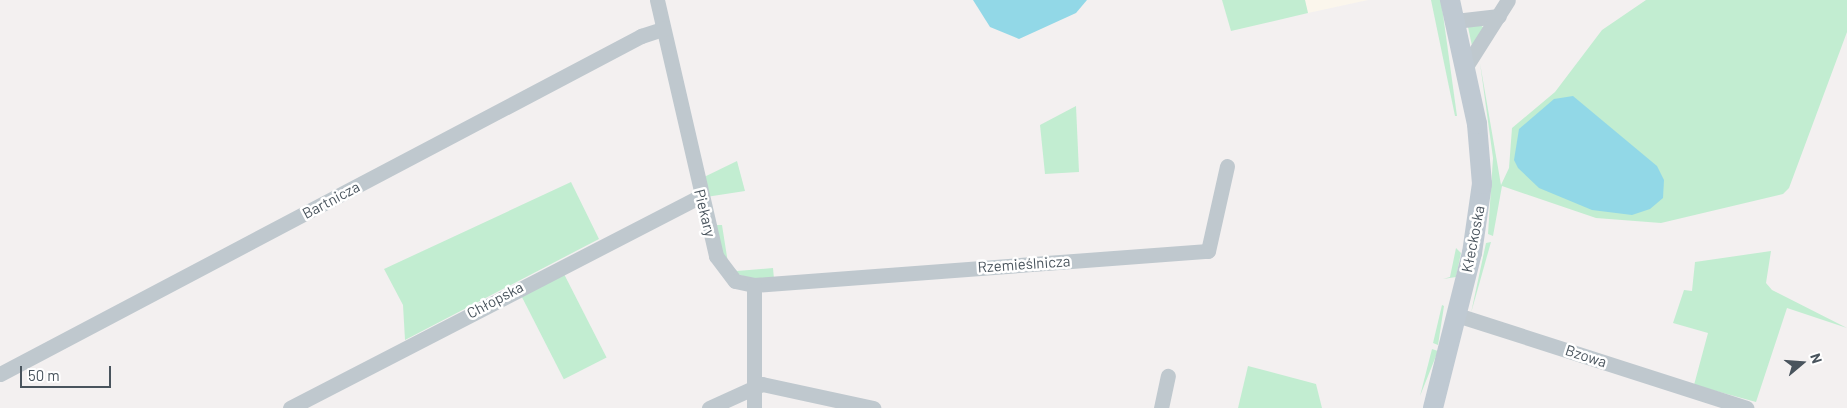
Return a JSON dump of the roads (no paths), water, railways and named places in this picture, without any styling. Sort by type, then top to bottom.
[{"type":"main road","name":"Kłeckoska","points":[[1433,408],[1457,314],[1482,184],[1477,124],[1450,0]]},
{"type":"street","name":"Piekary","points":[[657,0],[700,196],[723,271],[735,281],[754,285]]},
{"type":"street","points":[[1466,68],[1508,0]]},
{"type":"street","points":[[1455,22],[1499,16]]},
{"type":"street","name":"Bartnicza","points":[[0,374],[641,36],[663,29]]},
{"type":"street","name":"Rzemieślnicza","points":[[754,285],[1208,251],[1227,166]]},
{"type":"street","name":"Chłopska","points":[[290,408],[700,196]]},
{"type":"street","points":[[754,285],[754,408]]},
{"type":"street","name":"Bzowa","points":[[1457,314],[1714,403],[1746,408]]},
{"type":"street","points":[[1161,408],[1168,376]]},
{"type":"street","points":[[709,408],[754,385],[873,408]]},
{"type":"water","points":[[973,0],[1087,0],[1076,13],[1019,39],[990,27]]},
{"type":"water","points":[[1573,96],[1657,166],[1664,180],[1663,198],[1650,209],[1632,215],[1592,210],[1539,188],[1518,168],[1514,160],[1519,129],[1554,99]]}]
